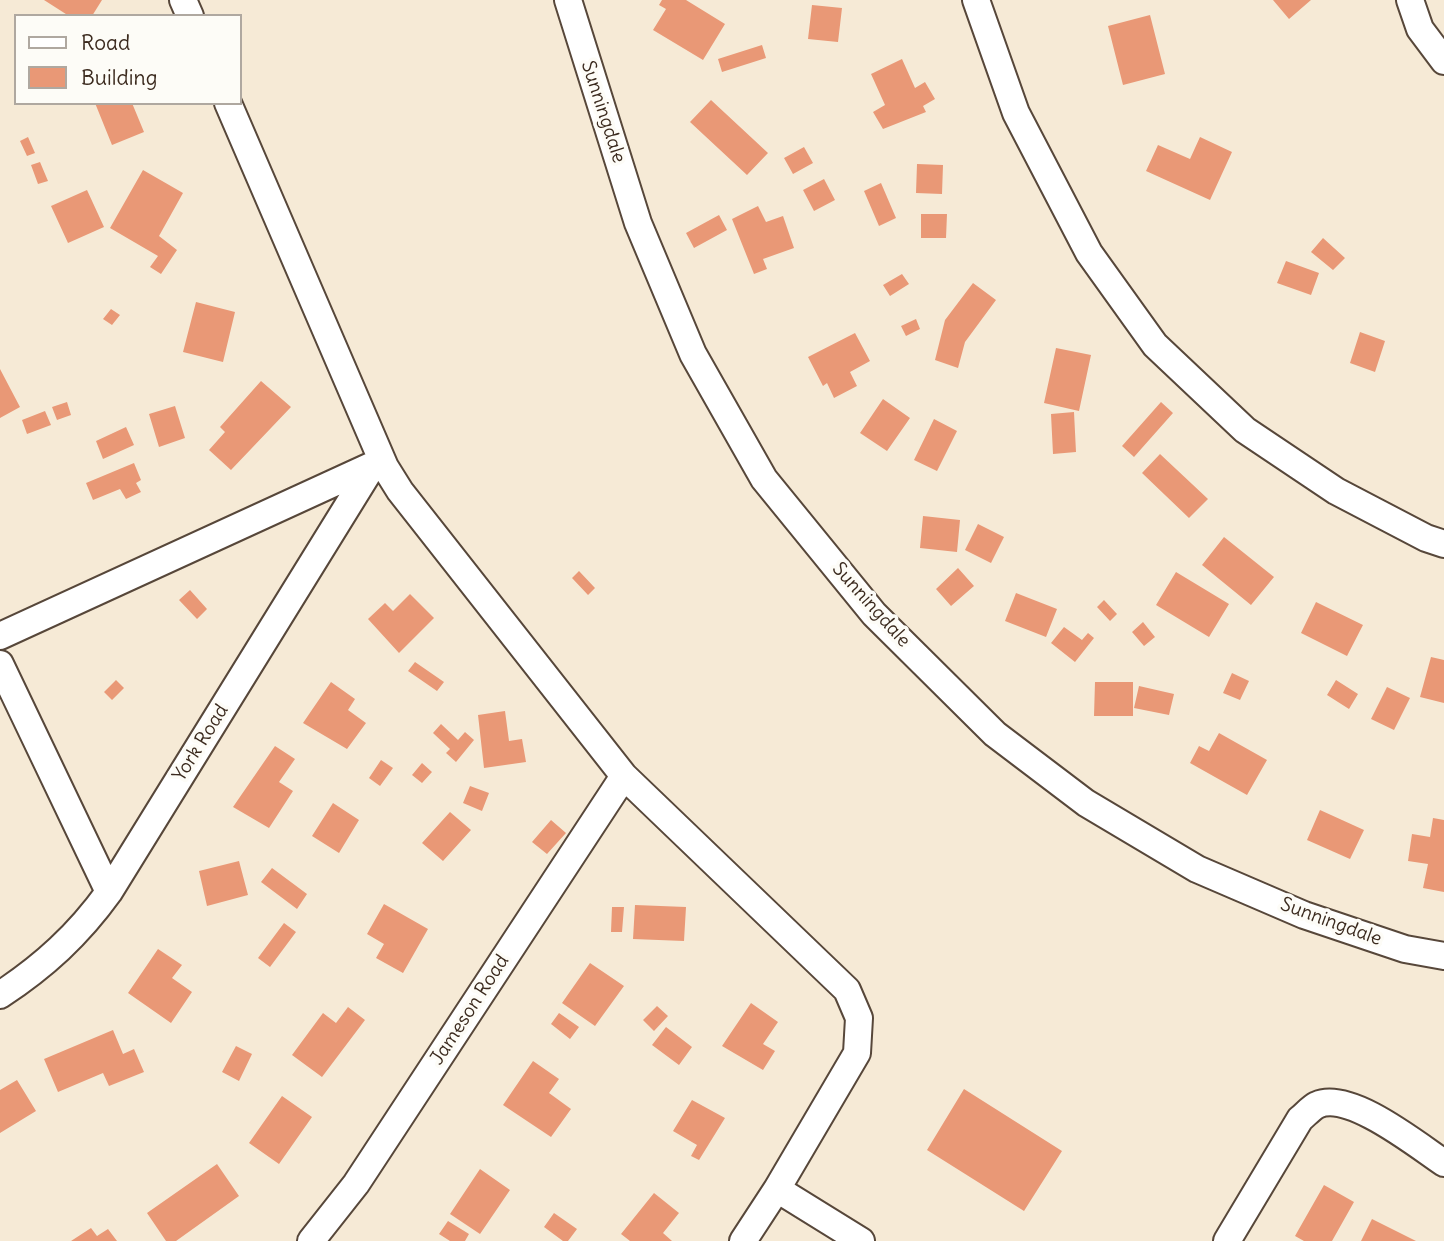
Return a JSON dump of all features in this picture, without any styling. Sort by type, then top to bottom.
[{"type":"street","name":"Sunningdale","points":[[568,0],[638,223],[693,354],[764,479],[874,614],[995,734],[1086,803],[1197,869],[1292,910],[1405,949],[1444,956]]},
{"type":"street","points":[[976,0],[1016,113],[1089,253],[1155,345],[1245,430],[1336,491],[1426,538],[1444,544]]},
{"type":"street","points":[[1410,0],[1420,29],[1444,61]]},
{"type":"street","points":[[229,105],[379,466],[624,776],[846,990],[859,1018],[857,1053],[777,1189],[743,1241]]},
{"type":"street","points":[[0,636],[379,466]]},
{"type":"street","name":"York Road","points":[[0,995],[44,965],[87,923],[379,466]]},
{"type":"street","points":[[0,664],[109,892]]},
{"type":"street","name":"Jameson Road","points":[[311,1241],[356,1184],[624,776]]},
{"type":"street","points":[[1227,1241],[1300,1119],[1318,1105],[1338,1102],[1363,1111],[1444,1163]]},
{"type":"street","points":[[777,1189],[861,1241]]},
{"type":"building","points":[[44,0],[102,0],[93,14],[66,14]]},
{"type":"building","points":[[662,0],[686,0],[725,24],[703,60],[653,30],[666,9],[659,5]]},
{"type":"building","points":[[1273,0],[1311,0],[1289,19]]},
{"type":"building","points":[[812,5],[842,8],[838,42],[808,39]]},
{"type":"building","points":[[1150,15],[1165,74],[1123,85],[1108,26]]},
{"type":"building","points":[[762,45],[766,58],[722,72],[718,59]]},
{"type":"building","points":[[902,59],[915,88],[925,82],[935,99],[923,106],[926,112],[883,129],[873,112],[885,105],[871,74]]},
{"type":"building","points":[[711,100],[768,153],[747,175],[690,122]]},
{"type":"building","points":[[96,105],[133,105],[144,132],[112,145]]},
{"type":"building","points":[[28,137],[35,153],[27,156],[20,141]]},
{"type":"building","points":[[1200,137],[1232,152],[1210,200],[1146,171],[1158,145],[1190,159]]},
{"type":"building","points":[[804,147],[813,163],[793,174],[784,158]]},
{"type":"building","points":[[40,162],[48,181],[38,184],[31,165]]},
{"type":"building","points":[[917,164],[943,165],[942,194],[916,193]]},
{"type":"building","points":[[143,170],[183,193],[159,236],[177,250],[161,274],[150,267],[158,256],[110,228]]},
{"type":"building","points":[[824,179],[835,200],[814,211],[803,190]]},
{"type":"building","points":[[881,183],[896,218],[879,226],[864,191]]},
{"type":"building","points":[[87,190],[104,227],[68,243],[51,206]]},
{"type":"building","points":[[758,206],[766,222],[783,216],[794,248],[763,259],[767,269],[754,274],[732,219]]},
{"type":"building","points":[[921,214],[947,214],[946,238],[921,238]]},
{"type":"building","points":[[719,215],[727,230],[694,248],[686,233]]},
{"type":"building","points":[[1323,238],[1345,258],[1333,270],[1311,252]]},
{"type":"building","points":[[1286,261],[1319,273],[1311,295],[1277,283]]},
{"type":"building","points":[[902,274],[909,284],[890,296],[883,285]]},
{"type":"building","points":[[973,283],[996,300],[965,342],[958,368],[935,360],[945,320]]},
{"type":"building","points":[[196,302],[235,312],[223,362],[183,352]]},
{"type":"building","points":[[111,309],[120,315],[112,325],[103,319]]},
{"type":"building","points":[[916,319],[920,329],[906,336],[901,326]]},
{"type":"building","points":[[1360,332],[1385,341],[1375,372],[1350,363]]},
{"type":"building","points":[[855,333],[870,361],[850,372],[857,386],[834,398],[827,383],[823,386],[808,357]]},
{"type":"building","points":[[1056,348],[1091,355],[1079,411],[1044,403]]},
{"type":"building","points":[[0,369],[20,407],[0,418]]},
{"type":"building","points":[[261,381],[291,407],[231,470],[209,450],[225,432],[220,427]]},
{"type":"building","points":[[883,399],[910,418],[887,451],[860,433]]},
{"type":"building","points":[[67,402],[71,415],[57,420],[52,407]]},
{"type":"building","points":[[1161,402],[1173,413],[1134,457],[1122,446]]},
{"type":"building","points":[[175,406],[185,438],[159,447],[149,414]]},
{"type":"building","points":[[45,411],[51,425],[27,434],[22,420]]},
{"type":"building","points":[[1074,412],[1076,452],[1053,454],[1051,414]]},
{"type":"building","points":[[934,419],[957,431],[937,471],[914,460]]},
{"type":"building","points":[[126,427],[134,445],[103,459],[96,441]]},
{"type":"building","points":[[1160,454],[1208,499],[1189,518],[1142,473]]},
{"type":"building","points":[[134,463],[141,480],[136,483],[141,492],[126,499],[120,489],[93,500],[86,483]]},
{"type":"building","points":[[923,516],[960,520],[957,552],[920,548]]},
{"type":"building","points":[[978,524],[1004,537],[991,563],[965,550]]},
{"type":"building","points":[[1224,537],[1274,577],[1251,605],[1202,565]]},
{"type":"building","points":[[958,568],[974,586],[951,606],[936,589]]},
{"type":"building","points":[[579,571],[595,588],[588,595],[572,578]]},
{"type":"building","points":[[1176,572],[1229,604],[1209,637],[1156,605]]},
{"type":"building","points":[[190,590],[207,609],[197,619],[179,600]]},
{"type":"building","points":[[1016,593],[1057,609],[1046,637],[1005,621]]},
{"type":"building","points":[[410,594],[434,618],[399,653],[368,619],[385,603],[393,611]]},
{"type":"building","points":[[1104,600],[1117,614],[1110,621],[1097,607]]},
{"type":"building","points":[[1316,602],[1363,625],[1347,656],[1301,633]]},
{"type":"building","points":[[1143,622],[1155,637],[1144,646],[1132,632]]},
{"type":"building","points":[[1064,627],[1082,640],[1088,633],[1094,638],[1075,662],[1051,643]]},
{"type":"building","points":[[1431,657],[1444,660],[1444,703],[1420,697]]},
{"type":"building","points":[[415,662],[444,682],[437,691],[408,671]]},
{"type":"building","points":[[1232,673],[1249,681],[1240,700],[1223,693]]},
{"type":"building","points":[[116,680],[124,688],[112,700],[104,692]]},
{"type":"building","points":[[1336,680],[1358,694],[1349,709],[1327,695]]},
{"type":"building","points":[[331,682],[355,699],[348,710],[366,723],[347,749],[303,723]]},
{"type":"building","points":[[1095,682],[1133,682],[1133,716],[1094,716]]},
{"type":"building","points":[[1139,686],[1174,694],[1169,715],[1134,708]]},
{"type":"building","points":[[1387,687],[1410,698],[1394,730],[1371,719]]},
{"type":"building","points":[[505,711],[509,741],[522,739],[526,762],[484,768],[478,715]]},
{"type":"building","points":[[441,724],[458,740],[465,732],[474,740],[456,762],[446,753],[450,749],[433,733]]},
{"type":"building","points":[[1219,733],[1267,760],[1247,795],[1190,763],[1199,746],[1209,751]]},
{"type":"building","points":[[275,746],[295,759],[279,782],[293,791],[269,828],[233,807]]},
{"type":"building","points":[[381,760],[393,768],[380,786],[369,778]]},
{"type":"building","points":[[422,763],[432,772],[422,783],[412,775]]},
{"type":"building","points":[[470,786],[489,793],[482,811],[463,803]]},
{"type":"building","points":[[333,803],[359,820],[339,853],[312,836]]},
{"type":"building","points":[[1320,810],[1364,830],[1350,859],[1307,840]]},
{"type":"building","points":[[450,812],[471,830],[443,861],[422,843]]},
{"type":"building","points":[[1433,818],[1444,820],[1444,892],[1423,888],[1428,864],[1408,861],[1412,834],[1430,837]]},
{"type":"building","points":[[551,820],[566,833],[547,854],[532,842]]},
{"type":"building","points":[[239,861],[248,895],[207,906],[199,871]]},
{"type":"building","points":[[272,868],[307,894],[297,909],[261,882]]},
{"type":"building","points":[[384,904],[428,929],[403,973],[376,958],[384,944],[367,934]]},
{"type":"building","points":[[635,905],[686,907],[684,941],[633,939]]},
{"type":"building","points":[[612,907],[624,907],[622,932],[611,932]]},
{"type":"building","points":[[284,923],[296,932],[270,967],[258,958]]},
{"type":"building","points":[[158,949],[182,965],[172,978],[192,992],[171,1023],[128,993]]},
{"type":"building","points":[[590,963],[624,986],[595,1026],[562,1003]]},
{"type":"building","points":[[751,1003],[778,1022],[763,1044],[775,1051],[763,1070],[722,1046]]},
{"type":"building","points":[[657,1006],[668,1016],[654,1031],[643,1020]]},
{"type":"building","points":[[348,1007],[365,1020],[322,1077],[292,1055],[323,1013],[336,1023]]},
{"type":"building","points":[[559,1013],[579,1027],[570,1039],[551,1024]]},
{"type":"building","points":[[666,1027],[692,1047],[679,1065],[652,1045]]},
{"type":"building","points":[[113,1030],[123,1054],[134,1049],[144,1072],[109,1086],[103,1073],[58,1092],[44,1059]]},
{"type":"building","points":[[236,1046],[252,1054],[239,1081],[222,1072]]},
{"type":"building","points":[[533,1061],[559,1079],[549,1093],[571,1109],[551,1137],[503,1105]]},
{"type":"building","points":[[17,1080],[36,1111],[0,1133],[0,1090]]},
{"type":"building","points":[[964,1089],[1062,1151],[1024,1211],[927,1150]]},
{"type":"building","points":[[282,1096],[312,1117],[279,1164],[249,1143]]},
{"type":"building","points":[[692,1100],[725,1118],[699,1160],[691,1156],[697,1145],[673,1131]]},
{"type":"building","points":[[217,1164],[239,1196],[176,1241],[166,1241],[147,1213]]},
{"type":"building","points":[[480,1169],[510,1190],[480,1234],[450,1214]]},
{"type":"building","points":[[1324,1185],[1354,1202],[1332,1241],[1304,1241],[1295,1236]]},
{"type":"building","points":[[654,1193],[679,1213],[663,1233],[672,1241],[630,1241],[621,1234]]},
{"type":"building","points":[[554,1213],[577,1229],[568,1241],[563,1241],[544,1227]]},
{"type":"building","points":[[1372,1219],[1416,1241],[1361,1241]]},
{"type":"building","points":[[448,1221],[469,1234],[465,1241],[450,1241],[439,1234]]},
{"type":"building","points":[[91,1228],[97,1236],[108,1229],[117,1241],[71,1241]]}]
